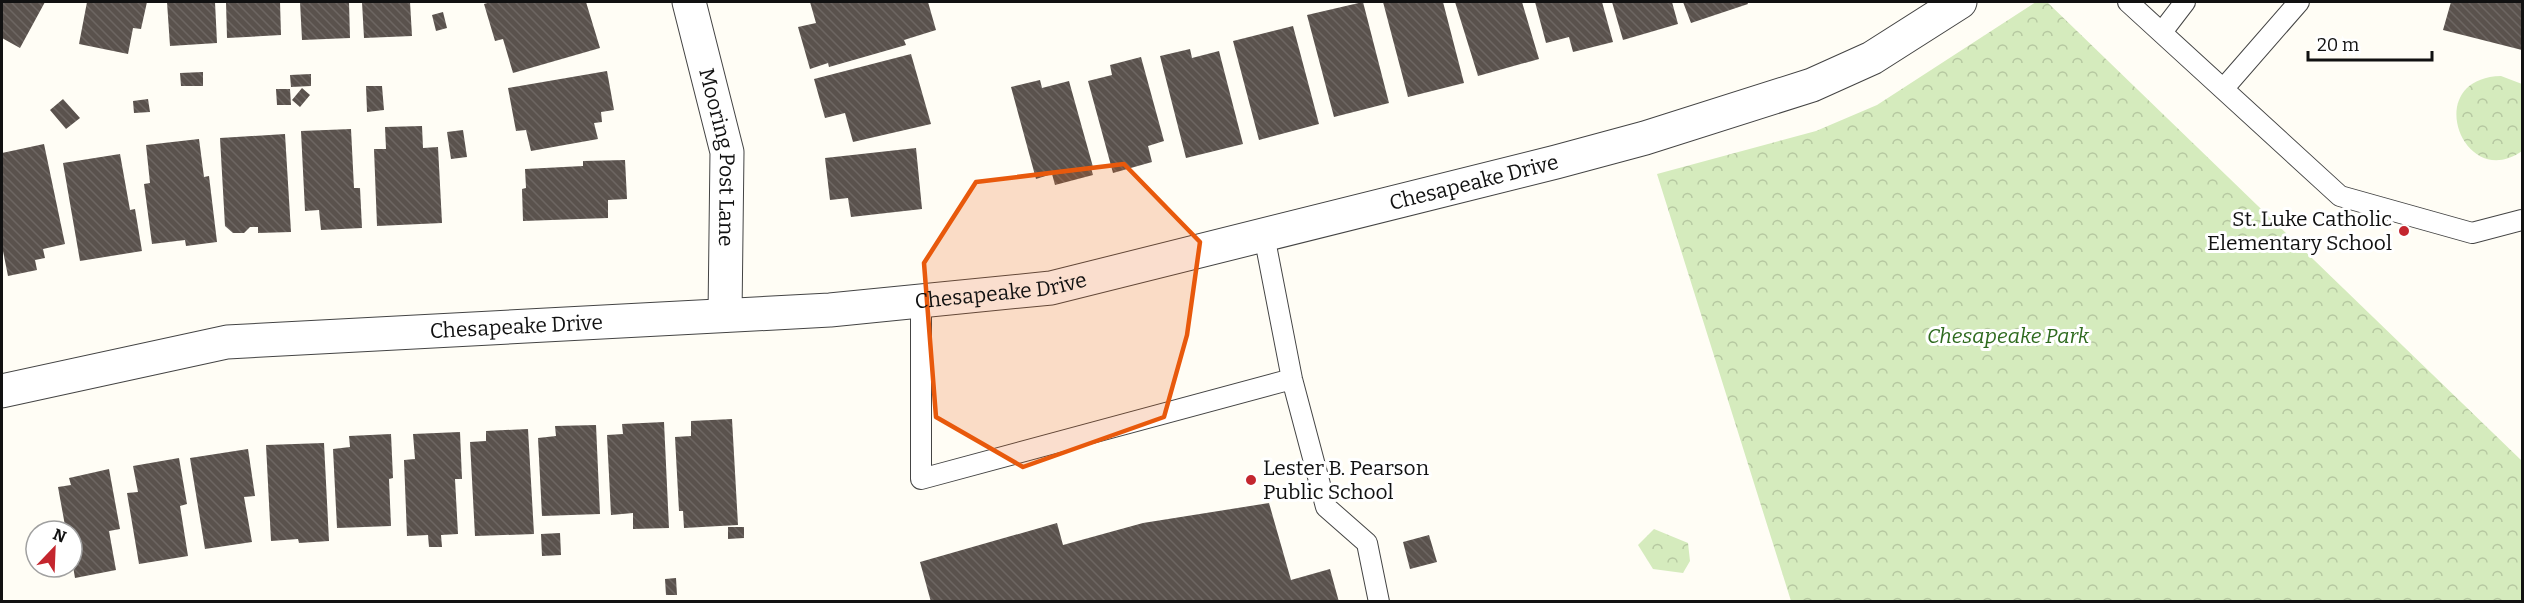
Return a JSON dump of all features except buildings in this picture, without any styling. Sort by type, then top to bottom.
[{"type":"street","name":"Mooring Post Lane","points":[[689,2],[727,152],[725,315]]},
{"type":"street","name":"Chesapeake Drive","points":[[2,391],[227,342],[725,315],[921,302],[1051,288],[1645,138],[1812,85],[1872,58],[1960,2]]},
{"type":"lane","points":[[2128,2],[2340,196],[2472,232],[2523,220]]},
{"type":"lane","points":[[2162,32],[2186,2]]},
{"type":"lane","points":[[2224,88],[2299,2]]},
{"type":"lane","points":[[1264,235],[1292,379],[1326,507],[1367,543],[1379,602]]},
{"type":"lane","points":[[921,302],[921,479],[1292,379]]},
{"type":"highlighted area","points":[[1124,164],[1200,242],[1187,335],[1164,417],[1023,467],[936,417],[924,263],[976,182]]},
{"type":"green space","name":"Chesapeake Park","points":[[2036,2],[2047,2],[2522,461],[2522,601],[1791,601],[1657,174],[1816,131],[1877,105]]},
{"type":"green space","points":[[2501,76],[2522,84],[2522,151],[2501,160],[2482,157],[2468,146],[2459,130],[2456,112],[2462,94],[2476,82]]},
{"type":"green space","points":[[1654,529],[1688,543],[1690,561],[1683,573],[1653,569],[1638,545]]},
{"type":"place","name":"St. Luke Catholic Elementary School","points":[[2404,231]]},
{"type":"place","name":"Lester B. Pearson Public School","points":[[1251,480]]}]
